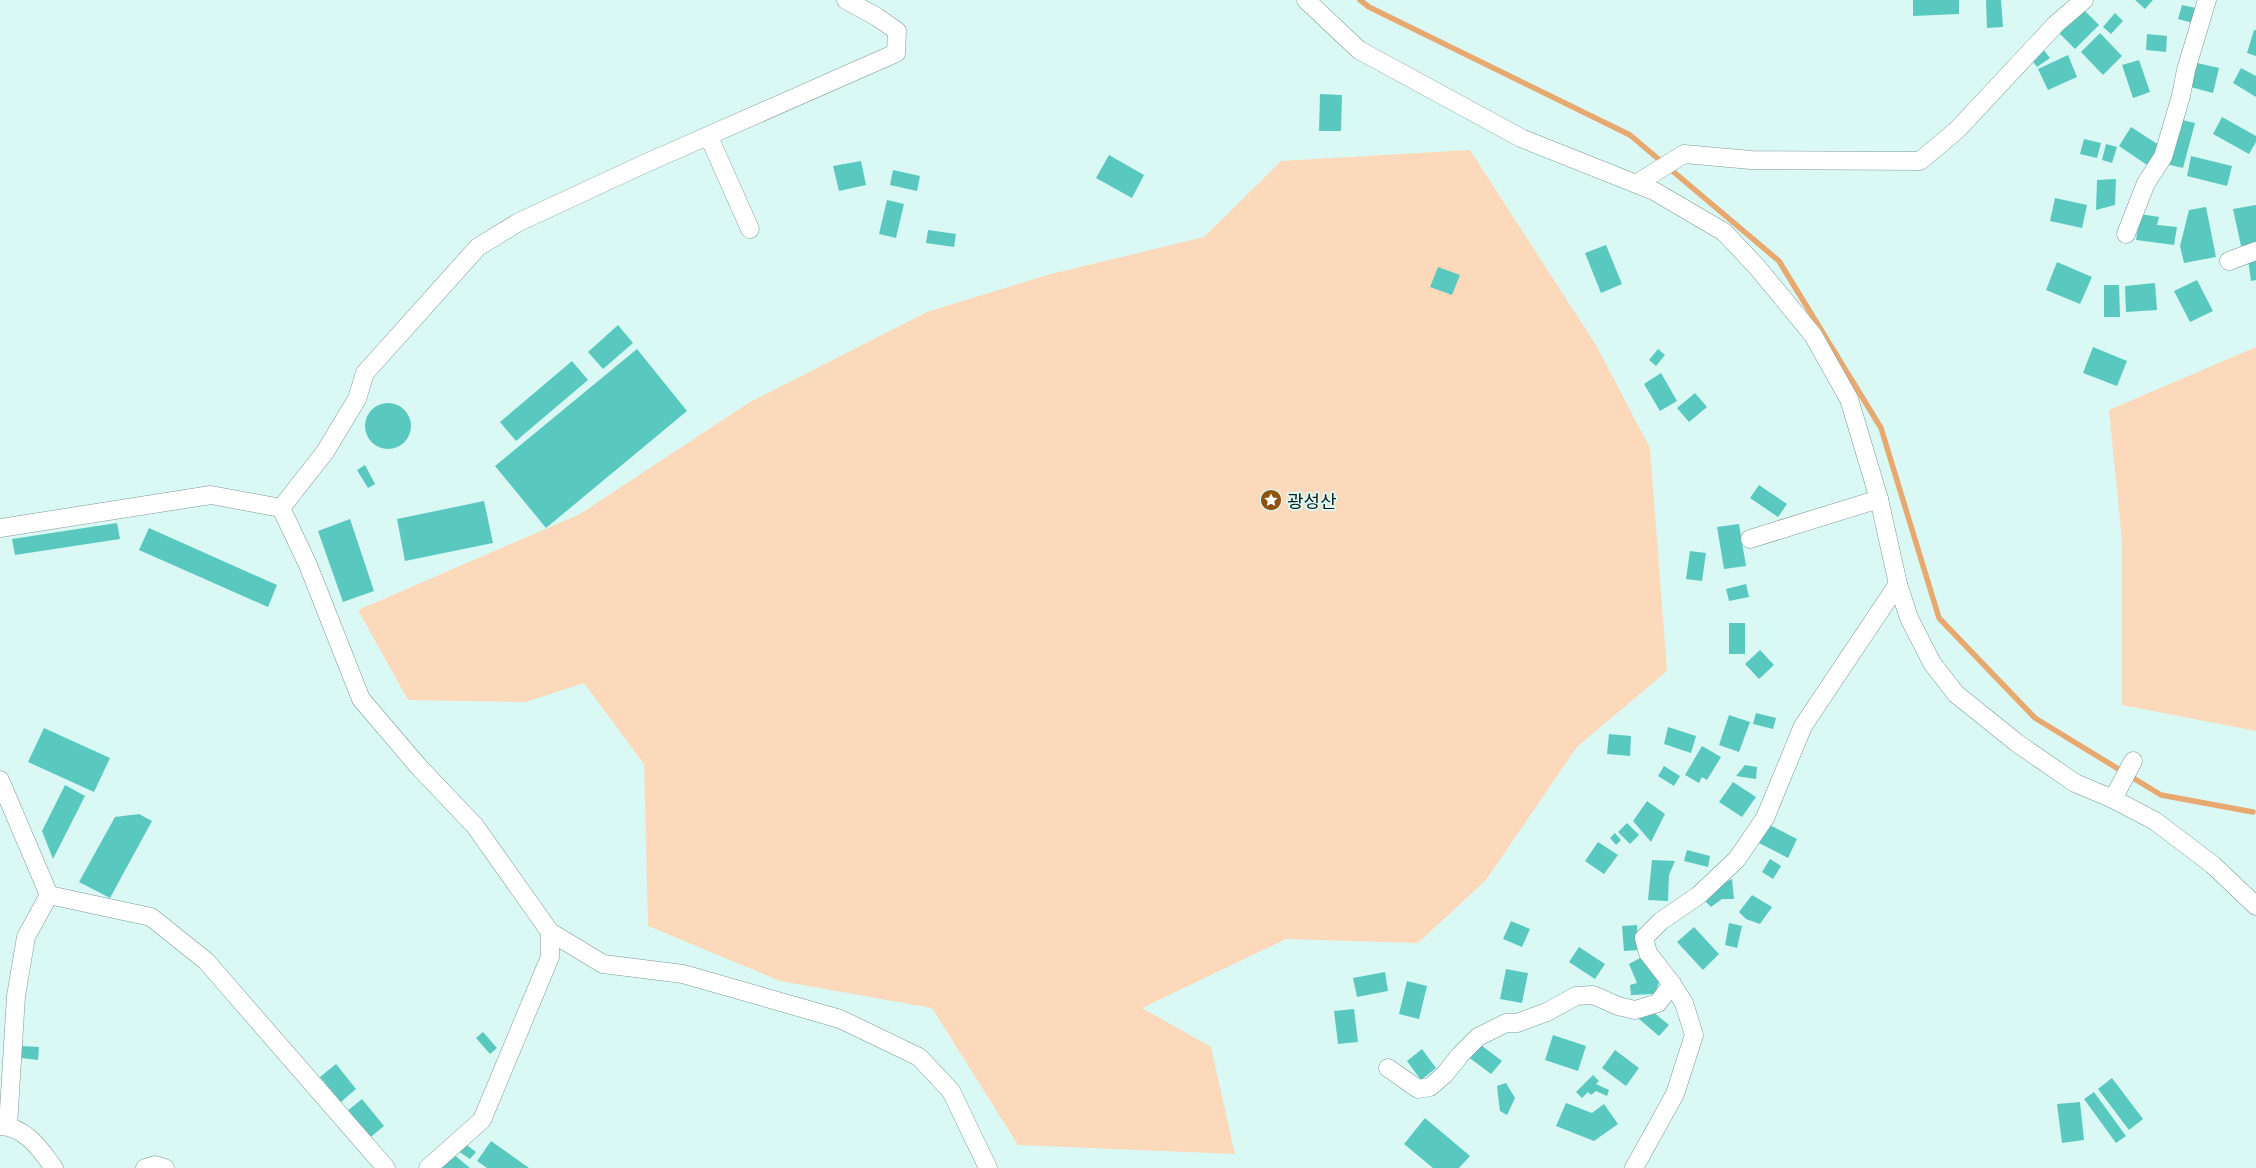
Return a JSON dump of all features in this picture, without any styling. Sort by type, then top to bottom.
[{"type":"street","points":[[281,508],[326,452],[357,399],[365,374],[478,246],[528,218],[644,164],[896,53],[897,31],[877,17],[846,0]]},
{"type":"street","points":[[1306,0],[1358,50],[1521,138],[1654,191],[1724,232],[1813,335],[1849,399],[1879,499],[1898,584],[1910,618],[1932,663],[1956,694],[2017,743],[2075,783],[2113,799],[2162,827],[2213,866],[2256,906]]},
{"type":"street","points":[[1636,184],[1684,154],[1751,160],[1920,161],[1957,130],[2056,24],[2084,0]]},
{"type":"street","points":[[2126,234],[2146,183],[2163,156],[2207,0]]},
{"type":"street","points":[[709,136],[750,228]]},
{"type":"street","points":[[2229,261],[2256,251]]},
{"type":"street","points":[[0,528],[212,495],[281,508]]},
{"type":"street","points":[[1750,538],[1879,499]]},
{"type":"street","points":[[281,508],[308,565],[361,699],[418,766],[475,826],[550,932],[603,964],[683,974],[840,1019],[919,1057],[951,1092],[988,1168]]},
{"type":"street","points":[[1634,1168],[1675,1094],[1694,1035],[1684,1004],[1672,984],[1648,953],[1644,938],[1661,921],[1699,895],[1737,859],[1765,818],[1803,726],[1898,584]]},
{"type":"street","points":[[2113,799],[2133,760]]},
{"type":"street","points":[[0,780],[49,895]]},
{"type":"street","points":[[49,895],[26,937],[24,947],[16,996],[4,1126],[34,1140],[54,1168]]},
{"type":"street","points":[[49,895],[151,917],[206,961],[381,1167]]},
{"type":"street","points":[[428,1168],[482,1120],[550,957],[550,932]]},
{"type":"street","points":[[1388,1068],[1418,1089],[1430,1087],[1444,1075],[1478,1037],[1506,1023],[1517,1023],[1547,1012],[1576,996],[1594,995],[1618,1006],[1635,1010],[1658,1003],[1672,984]]},
{"type":"street","points":[[145,1168],[155,1165],[165,1168]]},
{"type":"shaded area","points":[[1470,150],[1596,345],[1650,448],[1667,671],[1577,747],[1486,880],[1418,943],[1286,939],[1142,1008],[1211,1047],[1235,1154],[1018,1145],[932,1008],[780,981],[648,926],[644,764],[584,683],[526,702],[408,700],[358,610],[580,514],[750,402],[927,312],[1047,275],[1204,237],[1281,161]]},
{"type":"shaded area","points":[[2256,347],[2256,731],[2122,705],[2122,540],[2109,410]]},
{"type":"building","points":[[1913,0],[1959,0],[1959,14],[1913,16]]},
{"type":"building","points":[[1986,0],[2001,0],[2003,27],[1987,28]]},
{"type":"building","points":[[2135,0],[2153,0],[2145,9]]},
{"type":"building","points":[[2182,5],[2196,8],[2193,23],[2178,19]]},
{"type":"building","points":[[2083,9],[2099,25],[2075,49],[2059,33]]},
{"type":"building","points":[[2115,13],[2123,21],[2111,34],[2103,27]]},
{"type":"building","points":[[2254,30],[2256,30],[2256,56],[2247,53]]},
{"type":"building","points":[[2100,33],[2122,56],[2103,75],[2081,52]]},
{"type":"building","points":[[2147,34],[2167,36],[2166,52],[2146,50]]},
{"type":"building","points":[[2043,49],[2050,58],[2037,67],[2031,59]]},
{"type":"building","points":[[2068,55],[2077,77],[2048,90],[2038,69]]},
{"type":"building","points":[[2139,60],[2150,92],[2133,98],[2122,65]]},
{"type":"building","points":[[2193,62],[2219,68],[2213,93],[2187,86]]},
{"type":"building","points":[[2241,68],[2256,76],[2256,97],[2233,83]]},
{"type":"building","points":[[1320,94],[1342,95],[1341,131],[1319,131]]},
{"type":"building","points":[[2222,117],[2256,136],[2256,142],[2249,154],[2213,134]]},
{"type":"building","points":[[2178,119],[2195,123],[2183,168],[2166,164]]},
{"type":"building","points":[[2131,127],[2159,145],[2147,165],[2119,146]]},
{"type":"building","points":[[2084,139],[2101,143],[2097,158],[2080,154]]},
{"type":"building","points":[[2106,144],[2117,147],[2112,163],[2102,160]]},
{"type":"building","points":[[1109,155],[1144,175],[1132,198],[1096,178]]},
{"type":"building","points":[[2191,156],[2232,166],[2227,186],[2187,176]]},
{"type":"building","points":[[861,161],[866,185],[839,191],[833,166]]},
{"type":"building","points":[[893,170],[920,176],[917,191],[890,185]]},
{"type":"building","points":[[2116,179],[2115,205],[2096,210],[2097,180]]},
{"type":"building","points":[[2055,198],[2087,205],[2082,228],[2050,221]]},
{"type":"building","points":[[887,200],[904,204],[896,238],[879,234]]},
{"type":"building","points":[[2256,205],[2256,244],[2241,246],[2233,209]]},
{"type":"building","points":[[2206,207],[2216,257],[2184,263],[2180,246],[2189,210]]},
{"type":"building","points":[[2140,214],[2159,217],[2157,225],[2177,227],[2174,245],[2136,240]]},
{"type":"building","points":[[928,230],[956,234],[954,247],[926,243]]},
{"type":"building","points":[[1606,245],[1622,284],[1601,293],[1585,253]]},
{"type":"building","points":[[2256,258],[2256,280],[2251,281],[2248,259]]},
{"type":"building","points":[[2057,262],[2092,277],[2080,304],[2046,290]]},
{"type":"building","points":[[1438,267],[1460,275],[1452,295],[1430,287]]},
{"type":"building","points":[[2197,280],[2213,311],[2190,322],[2174,291]]},
{"type":"building","points":[[2155,283],[2157,310],[2126,312],[2125,286]]},
{"type":"building","points":[[2104,285],[2119,285],[2120,317],[2104,317]]},
{"type":"building","points":[[618,325],[633,343],[603,369],[588,352]]},
{"type":"building","points":[[2093,347],[2127,361],[2117,386],[2083,373]]},
{"type":"building","points":[[637,349],[687,411],[546,528],[495,466]]},
{"type":"building","points":[[1658,349],[1665,355],[1656,366],[1649,360]]},
{"type":"building","points":[[572,361],[588,380],[516,441],[500,422]]},
{"type":"building","points":[[1661,373],[1677,401],[1660,411],[1644,384]]},
{"type":"building","points":[[1695,393],[1707,407],[1689,422],[1677,408]]},
{"type":"building","points":[[388,403],[401,407],[407,413],[411,426],[407,439],[401,445],[388,449],[375,445],[369,439],[365,426],[369,413],[375,407]]},
{"type":"building","points":[[365,465],[375,484],[368,488],[357,470]]},
{"type":"building","points":[[1759,485],[1787,504],[1778,517],[1750,498]]},
{"type":"building","points":[[484,501],[493,543],[405,561],[397,519]]},
{"type":"building","points":[[350,519],[374,591],[343,602],[318,531]]},
{"type":"building","points":[[117,523],[120,539],[15,555],[12,539]]},
{"type":"building","points":[[1739,524],[1746,566],[1724,569],[1717,527]]},
{"type":"building","points":[[149,528],[277,585],[268,607],[139,550]]},
{"type":"building","points":[[1690,551],[1706,553],[1702,581],[1686,579]]},
{"type":"building","points":[[1746,584],[1749,597],[1729,601],[1726,589]]},
{"type":"building","points":[[1729,623],[1745,623],[1745,654],[1729,654]]},
{"type":"building","points":[[1760,650],[1774,665],[1759,679],[1745,664]]},
{"type":"building","points":[[1756,713],[1776,718],[1773,729],[1753,724]]},
{"type":"building","points":[[1729,715],[1750,722],[1739,752],[1719,745]]},
{"type":"building","points":[[1668,727],[1696,736],[1691,753],[1664,744]]},
{"type":"building","points":[[44,728],[110,758],[94,792],[28,762]]},
{"type":"building","points":[[1609,734],[1631,736],[1630,756],[1607,754]]},
{"type":"building","points":[[1702,746],[1721,757],[1707,780],[1702,777],[1699,783],[1685,775]]},
{"type":"building","points":[[1745,765],[1757,767],[1756,779],[1736,776]]},
{"type":"building","points":[[1664,766],[1680,776],[1674,786],[1658,776]]},
{"type":"building","points":[[1733,782],[1756,797],[1742,817],[1719,802]]},
{"type":"building","points":[[65,785],[85,796],[53,859],[42,831]]},
{"type":"building","points":[[1647,801],[1665,814],[1651,842],[1633,821]]},
{"type":"building","points":[[139,814],[152,821],[110,898],[79,882],[115,817]]},
{"type":"building","points":[[1627,823],[1639,835],[1630,844],[1618,832]]},
{"type":"building","points":[[1766,823],[1797,839],[1788,858],[1757,842]]},
{"type":"building","points":[[1615,833],[1621,840],[1616,845],[1610,838]]},
{"type":"building","points":[[1598,842],[1618,855],[1604,874],[1585,861]]},
{"type":"building","points":[[1687,850],[1710,856],[1708,867],[1684,861]]},
{"type":"building","points":[[1770,859],[1781,866],[1773,879],[1762,872]]},
{"type":"building","points":[[1652,860],[1675,861],[1669,875],[1668,901],[1648,900]]},
{"type":"building","points":[[1732,879],[1734,899],[1722,899],[1711,907],[1703,899],[1716,887]]},
{"type":"building","points":[[1752,895],[1772,907],[1760,924],[1746,919],[1739,912]]},
{"type":"building","points":[[1511,921],[1530,929],[1522,947],[1503,939]]},
{"type":"building","points":[[1729,923],[1742,926],[1737,948],[1725,945]]},
{"type":"building","points":[[1637,925],[1638,950],[1624,951],[1622,926]]},
{"type":"building","points":[[1694,927],[1719,954],[1703,970],[1677,942]]},
{"type":"building","points":[[1579,947],[1605,964],[1595,979],[1569,962]]},
{"type":"building","points":[[1640,958],[1660,979],[1655,994],[1631,995],[1630,985],[1637,983],[1629,964]]},
{"type":"building","points":[[1506,969],[1528,973],[1522,1003],[1500,999]]},
{"type":"building","points":[[1385,972],[1388,991],[1357,997],[1353,978]]},
{"type":"building","points":[[1407,981],[1427,986],[1419,1019],[1399,1014]]},
{"type":"building","points":[[1648,1008],[1669,1025],[1659,1036],[1639,1019]]},
{"type":"building","points":[[1354,1009],[1358,1042],[1338,1044],[1334,1011]]},
{"type":"building","points":[[483,1032],[497,1048],[490,1054],[476,1038]]},
{"type":"building","points":[[1553,1035],[1586,1046],[1578,1071],[1545,1060]]},
{"type":"building","points":[[1477,1042],[1502,1061],[1491,1074],[1467,1056]]},
{"type":"building","points":[[22,1046],[39,1047],[38,1060],[21,1058]]},
{"type":"building","points":[[1422,1049],[1436,1068],[1421,1080],[1407,1061]]},
{"type":"building","points":[[1615,1050],[1639,1068],[1626,1086],[1602,1068]]},
{"type":"building","points":[[336,1064],[356,1089],[341,1102],[320,1077]]},
{"type":"building","points":[[1593,1075],[1599,1081],[1596,1084],[1609,1090],[1607,1096],[1596,1091],[1591,1095],[1588,1092],[1582,1098],[1576,1092]]},
{"type":"building","points":[[2112,1078],[2143,1119],[2129,1130],[2098,1089]]},
{"type":"building","points":[[1506,1083],[1515,1098],[1507,1115],[1500,1111],[1497,1086]]},
{"type":"building","points":[[2094,1092],[2126,1136],[2116,1143],[2084,1099]]},
{"type":"building","points":[[362,1099],[384,1126],[368,1139],[346,1112]]},
{"type":"building","points":[[2080,1102],[2084,1140],[2062,1143],[2057,1104]]},
{"type":"building","points":[[1566,1103],[1592,1113],[1604,1104],[1618,1124],[1594,1141],[1556,1126]]},
{"type":"building","points":[[1425,1118],[1470,1156],[1459,1168],[1433,1168],[1404,1144]]},
{"type":"building","points":[[491,1141],[529,1168],[487,1168],[477,1161]]},
{"type":"building","points":[[464,1143],[476,1152],[470,1159],[458,1151]]},
{"type":"building","points":[[452,1153],[470,1168],[441,1168]]},
{"type":"waterway","points":[[1360,0],[1369,7],[1630,135],[1779,261],[1881,428],[1939,618],[2035,718],[2161,795],[2253,812]]},
{"type":"place","name":"광성산","points":[[1271,500]]}]
